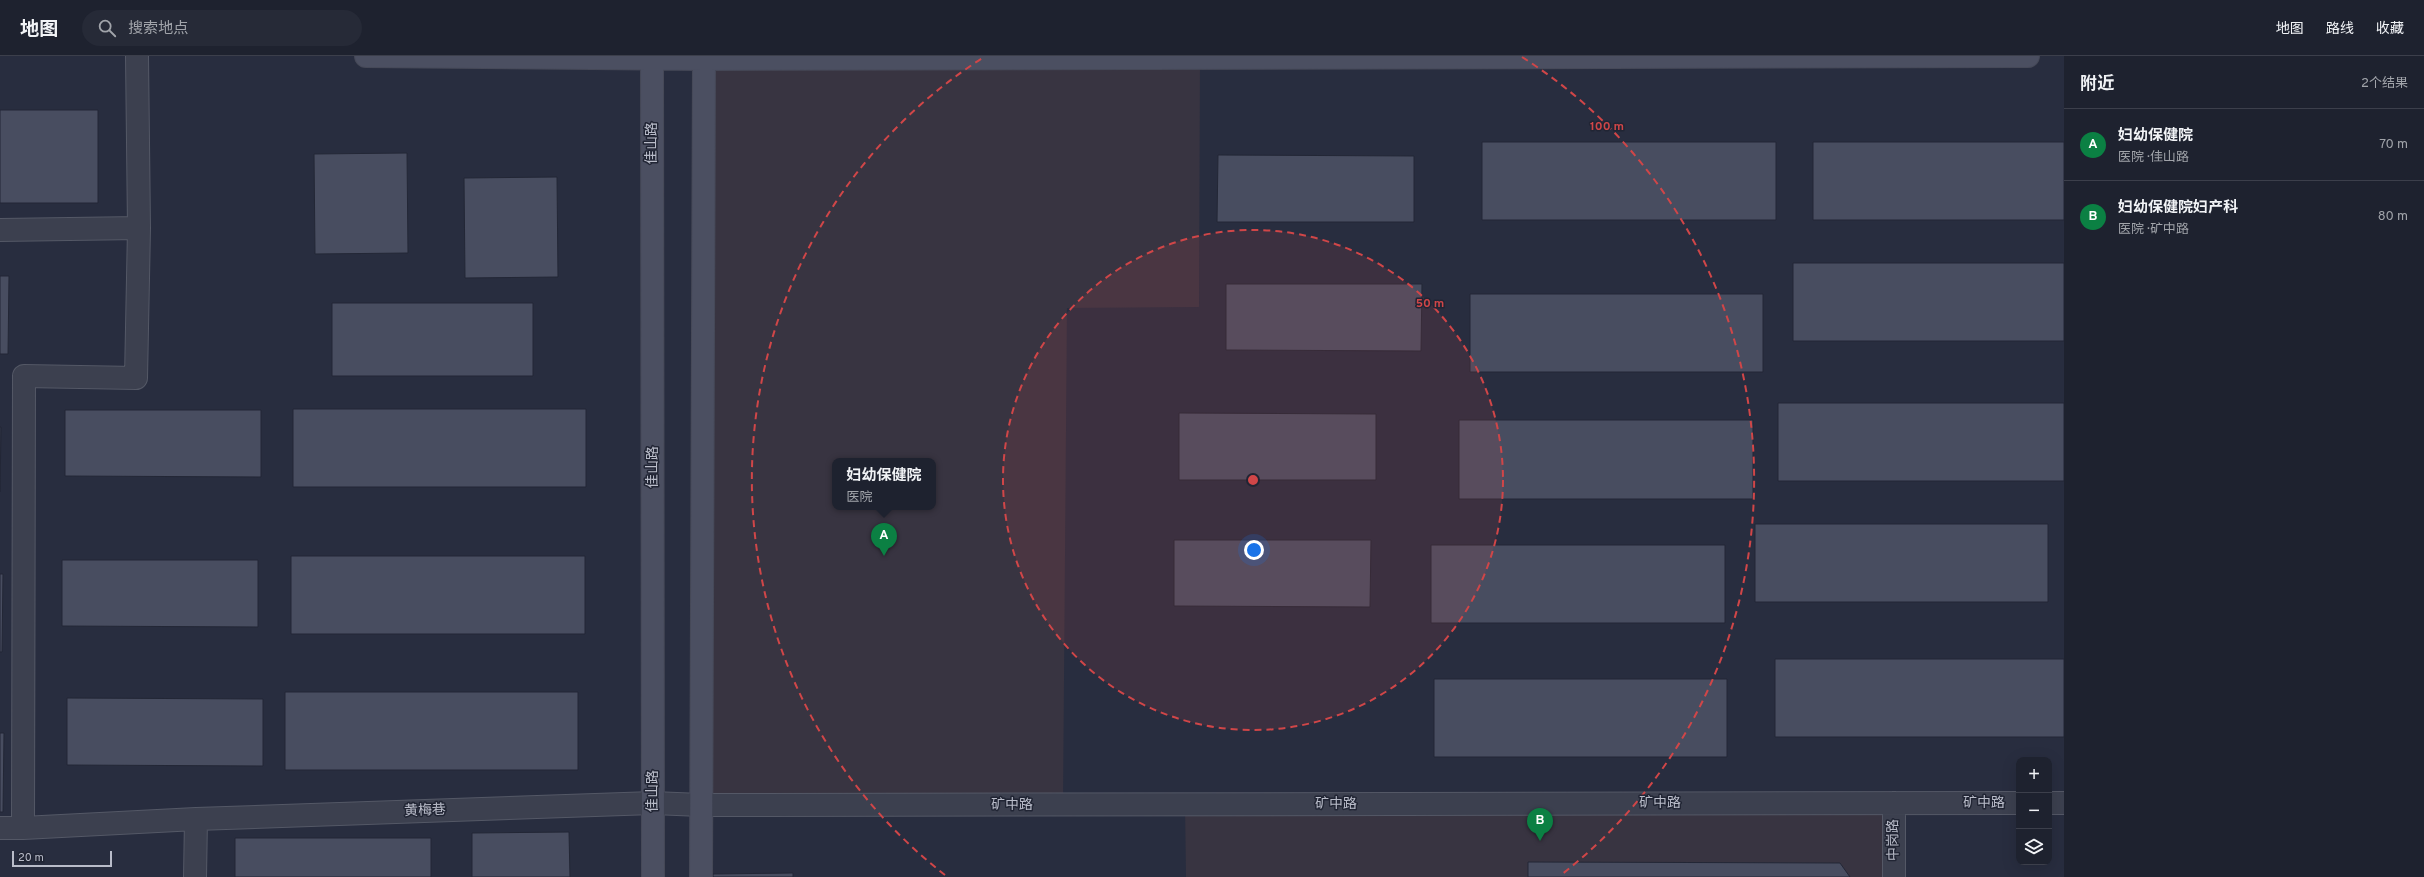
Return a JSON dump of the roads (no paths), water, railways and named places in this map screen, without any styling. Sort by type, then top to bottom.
[{"type":"main road","points":[[366,56],[652,57],[704,59],[2028,56]]},
{"type":"main road","name":"佳山路","points":[[652,57],[653,877]]},
{"type":"main road","points":[[701,877],[704,59]]},
{"type":"street","points":[[0,828],[24,828],[24,376],[136,378],[139,228],[137,56]]},
{"type":"street","points":[[0,230],[139,228]]},
{"type":"street","name":"矿中路","points":[[654,803],[701,805],[2016,803]]},
{"type":"street","name":"黄梅巷","points":[[24,828],[196,819],[654,803]]},
{"type":"street","name":"中岗路","points":[[1894,803],[1894,877]]},
{"type":"street","points":[[2052,803],[2064,803]]},
{"type":"street","points":[[196,819],[196,877]]},
{"type":"place","name":"妇幼保健院","points":[[884,556]]},
{"type":"place","name":"妇幼保健院妇产科","points":[[1540,841]]}]
